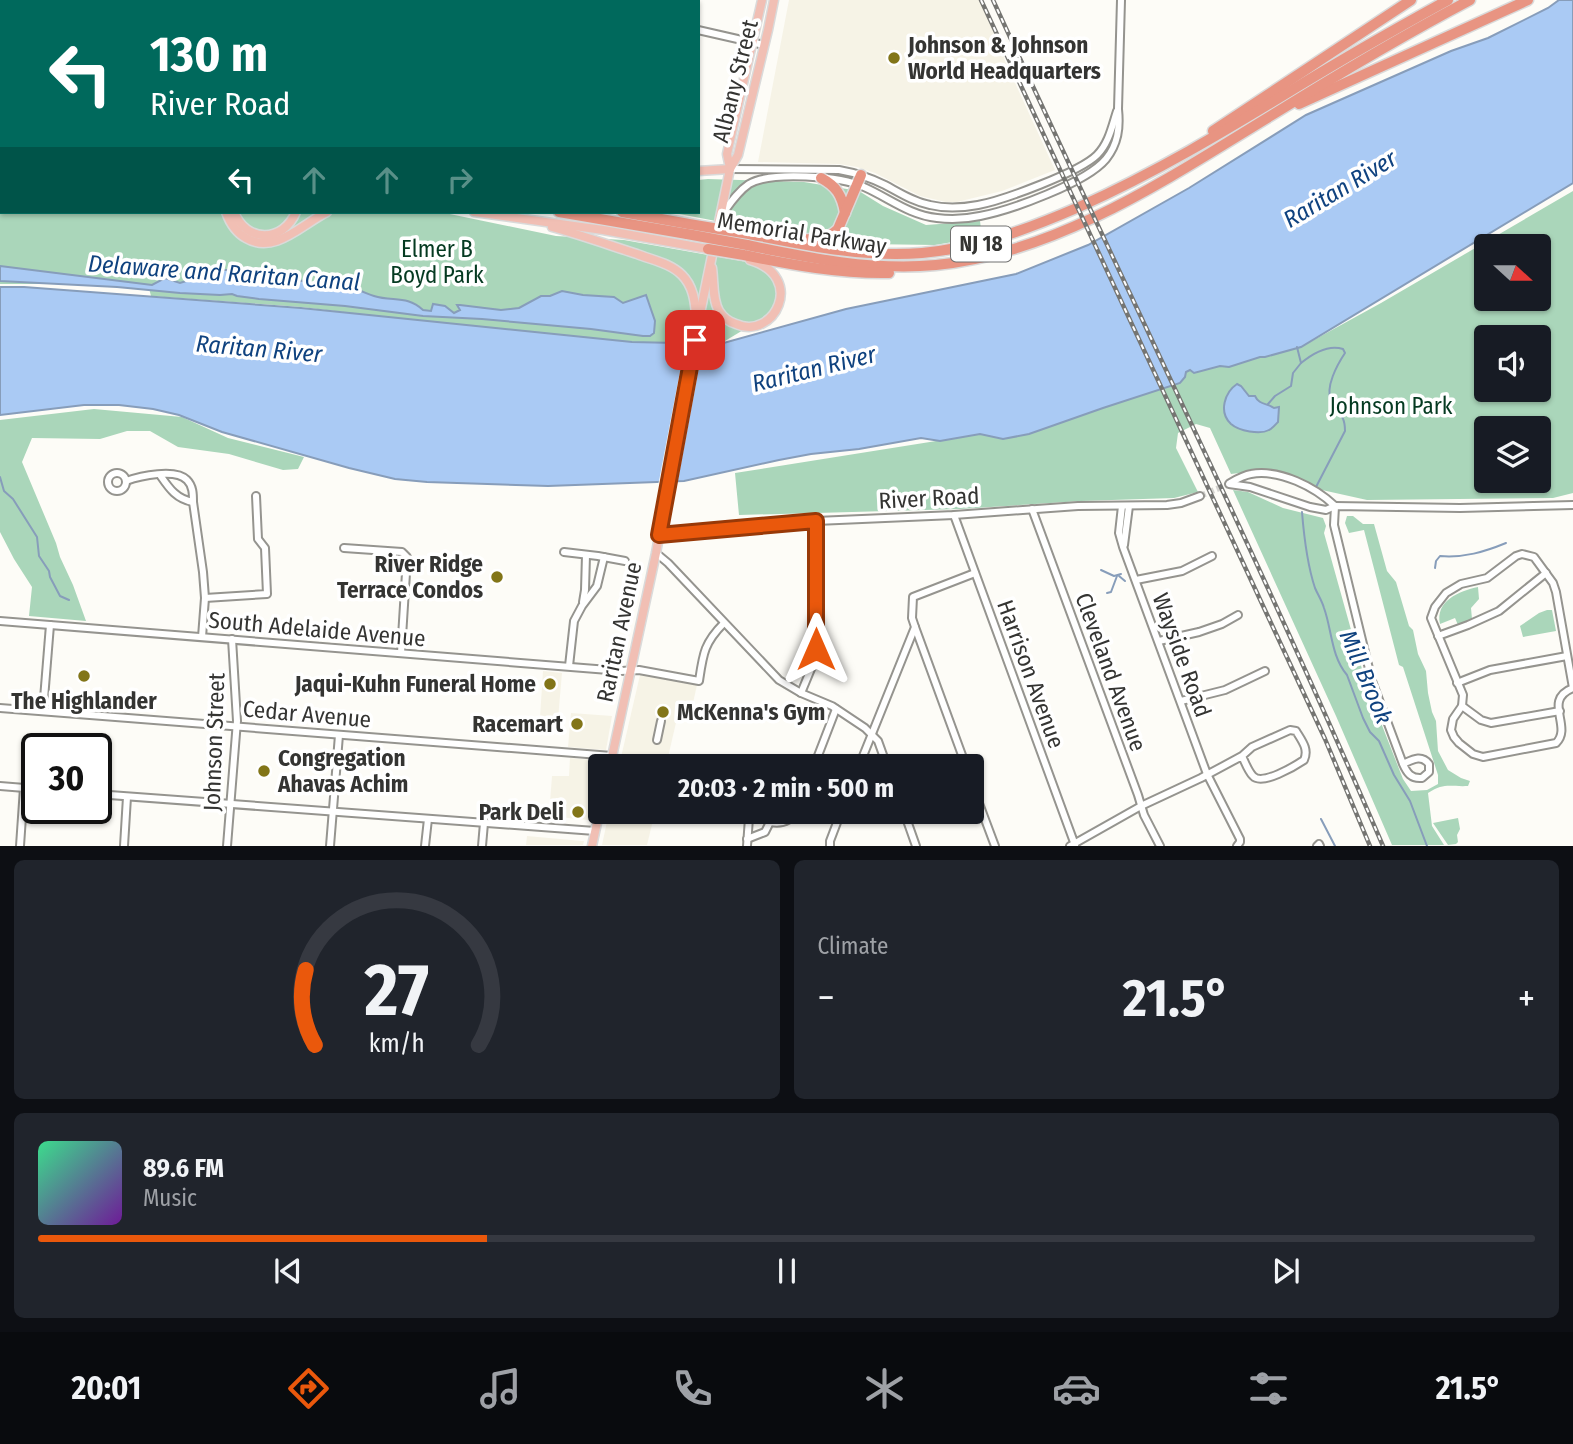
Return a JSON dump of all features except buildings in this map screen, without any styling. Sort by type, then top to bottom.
[{"type":"highway","points":[[1172,162],[1197,142],[1411,0]]},
{"type":"highway","name":"NJ 18","points":[[1172,162],[1448,0]]},
{"type":"highway","name":"NJ 18","points":[[1260,122],[1377,51],[1470,0]]},
{"type":"highway","points":[[1260,122],[1528,0]]},
{"type":"highway","name":"Memorial Parkway","points":[[630,214],[746,248],[821,259],[892,267],[962,262],[1019,247],[1074,226],[1137,195],[1260,122]]},
{"type":"highway","name":"Memorial Parkway","points":[[746,248],[774,239],[874,253],[920,253],[957,249],[994,240],[1040,223],[1172,162]]},
{"type":"highway","points":[[821,178],[839,192],[845,215]]},
{"type":"highway","points":[[774,239],[812,240],[835,232],[859,179]]},
{"type":"highway","name":"Memorial Parkway","points":[[574,214],[688,229]]},
{"type":"highway","points":[[710,253],[746,248]]},
{"type":"main road","name":"Albany Street","points":[[730,169],[727,154],[762,0]]},
{"type":"main road","name":"Albany Street","points":[[697,328],[710,253],[730,169],[738,155],[774,0]]},
{"type":"main road","points":[[700,171],[730,169]]},
{"type":"main road","points":[[227,214],[232,226],[241,234],[250,240],[264,243],[283,239],[324,214]]},
{"type":"main road","points":[[235,214],[245,228],[256,234],[267,235],[285,229],[295,214]]},
{"type":"main road","points":[[489,214],[603,230],[684,245],[710,253],[715,300],[719,310],[732,323],[750,327],[766,322],[774,314],[781,289],[776,276],[757,262],[746,248]]},
{"type":"main road","points":[[512,217],[584,236],[675,270],[692,290],[697,328]]},
{"type":"main road","name":"Raritan Avenue","points":[[612,754],[656,553],[697,328]]},
{"type":"main road","points":[[592,845],[597,824]]},
{"type":"street","points":[[720,217],[736,195],[753,182],[770,178],[859,179],[905,209],[930,217],[961,219],[995,212],[1059,189],[1085,176],[1108,157],[1117,137],[1121,0]]},
{"type":"street","points":[[700,30],[764,45]]},
{"type":"street","points":[[730,169],[833,169],[925,204],[952,208],[982,204],[1055,178],[1095,158],[1107,143],[1118,109]]},
{"type":"street","points":[[1335,506],[1324,496],[1302,484],[1271,474],[1250,474],[1229,484],[1250,487],[1326,510],[1335,506],[1573,507]]},
{"type":"street","points":[[160,475],[169,488],[183,500],[192,502]]},
{"type":"street","points":[[169,488],[178,475]]},
{"type":"street","points":[[126,481],[139,477],[178,475],[187,480],[193,492],[192,502],[204,572],[202,637]]},
{"type":"street","points":[[205,598],[267,594],[265,548],[258,538],[256,496]]},
{"type":"street","name":"River Road","points":[[659,535],[816,521],[1078,506],[1167,505],[1200,496]]},
{"type":"street","name":"Wayside Road","points":[[1125,506],[1119,533],[1123,547],[1207,775],[1240,839],[1237,845]]},
{"type":"street","points":[[1335,506],[1334,525],[1373,681],[1403,764]]},
{"type":"street","name":"Cleveland Avenue","points":[[1032,509],[1144,815],[1160,845]]},
{"type":"street","name":"Harrison Avenue","points":[[954,514],[1073,845]]},
{"type":"street","points":[[801,693],[816,649],[816,521]]},
{"type":"street","points":[[344,548],[402,552],[407,557],[401,653]]},
{"type":"street","points":[[564,552],[625,561]]},
{"type":"street","points":[[656,553],[779,680],[836,709],[865,728],[878,741],[883,754]]},
{"type":"street","points":[[1522,554],[1534,558],[1553,583],[1556,592],[1573,688],[1560,698],[1564,731],[1559,741],[1483,757],[1473,754],[1459,743],[1451,730],[1453,719],[1462,706],[1463,695],[1438,636],[1431,618],[1435,607],[1446,593],[1461,584],[1487,578],[1516,556],[1522,554]]},
{"type":"street","points":[[569,666],[573,627],[585,590],[586,555]]},
{"type":"street","points":[[1136,580],[1182,571],[1212,556]]},
{"type":"street","points":[[582,606],[597,586],[604,557]]},
{"type":"street","points":[[962,754],[912,618],[913,597],[975,573]]},
{"type":"street","points":[[1438,636],[1499,611],[1546,573]]},
{"type":"street","points":[[1159,641],[1199,632],[1238,615]]},
{"type":"street","name":"South Adelaide Avenue","points":[[0,621],[639,670],[699,681],[706,645],[724,623]]},
{"type":"street","points":[[43,711],[50,625]]},
{"type":"street","points":[[864,754],[915,627]]},
{"type":"street","name":"Johnson Street","points":[[227,845],[236,726],[232,639]]},
{"type":"street","points":[[1457,683],[1490,670],[1567,656]]},
{"type":"street","points":[[1181,701],[1225,690],[1265,671]]},
{"type":"street","points":[[1462,706],[1480,720],[1490,723],[1560,711]]},
{"type":"street","name":"Cedar Avenue","points":[[0,708],[588,754]]},
{"type":"street","points":[[819,754],[836,709]]},
{"type":"street","points":[[657,740],[661,721]]},
{"type":"street","points":[[1073,845],[1141,806],[1207,775],[1252,747],[1290,730],[1296,731],[1307,753],[1304,760],[1266,779],[1256,779],[1241,756]]},
{"type":"street","points":[[330,845],[339,735]]},
{"type":"street","points":[[0,786],[21,788]]},
{"type":"street","points":[[112,795],[595,831]]},
{"type":"street","points":[[124,845],[127,796]]},
{"type":"street","points":[[984,816],[995,845]]},
{"type":"street","points":[[425,845],[428,819]]},
{"type":"street","points":[[482,845],[484,823]]},
{"type":"street","points":[[20,845],[21,824]]},
{"type":"street","points":[[747,842],[748,824]]},
{"type":"street","points":[[747,842],[765,832],[769,824]]},
{"type":"street","points":[[831,845],[830,841],[837,824]]},
{"type":"street","points":[[908,824],[916,845]]},
{"type":"street","points":[[835,832],[838,845]]},
{"type":"shaded area","points":[[789,0],[981,0],[1001,43],[1005,61],[1055,170],[1002,191],[957,202],[946,202],[920,196],[857,167],[758,162]]},
{"type":"shaded area","points":[[543,671],[562,673],[558,719],[540,718]]},
{"type":"shaded area","points":[[640,675],[697,685],[690,716],[678,714],[669,754],[622,754]]},
{"type":"shaded area","points":[[571,713],[612,716],[606,750],[568,747]]},
{"type":"shaded area","points":[[570,758],[588,760],[588,820],[549,816],[552,776],[569,776]]},
{"type":"shaded area","points":[[606,824],[652,824],[647,845],[602,845]]},
{"type":"shaded area","points":[[527,836],[584,841],[583,845],[526,845]]},
{"type":"green space","points":[[700,180],[804,182],[859,191],[883,206],[926,225],[980,221],[982,237],[935,245],[865,244],[799,237],[679,214],[700,214]]},
{"type":"green space","name":"Johnson Park","points":[[1573,191],[1573,493],[1553,498],[1367,500],[1322,490],[1280,472],[1263,470],[1231,474],[1210,428],[1196,424],[1178,433],[1176,448],[1198,492],[1174,498],[960,509],[739,515],[735,473],[980,434],[1003,439],[1029,434],[1180,383],[1186,371],[1194,373],[1220,366],[1229,367],[1301,347],[1474,249],[1474,312],[1550,312],[1551,234],[1499,234]]},
{"type":"green space","name":"Elmer B Boyd Park","points":[[0,214],[450,214],[556,236],[624,240],[753,263],[761,266],[774,279],[777,299],[772,311],[765,317],[720,344],[632,342],[470,327],[301,307],[151,296],[148,284],[0,284]]},
{"type":"green space","points":[[94,409],[182,417],[228,438],[304,457],[298,469],[283,470],[229,454],[178,447],[150,431],[127,431],[100,439],[32,438],[22,462],[86,621],[29,616],[32,587],[0,532],[0,420]]},
{"type":"green space","points":[[1233,490],[1248,492],[1283,508],[1323,518],[1326,526],[1324,533],[1367,687],[1403,779],[1411,791],[1427,790],[1438,784],[1438,775],[1403,667],[1399,665],[1364,530],[1349,533],[1345,523],[1347,516],[1353,516],[1363,524],[1374,524],[1387,571],[1396,582],[1409,626],[1413,630],[1418,654],[1426,671],[1428,693],[1436,721],[1438,751],[1448,770],[1470,781],[1468,786],[1443,786],[1428,793],[1432,826],[1444,845],[1392,845]]},
{"type":"green space","points":[[1478,587],[1479,599],[1471,608],[1472,619],[1458,625],[1455,618],[1440,624],[1441,609],[1450,598]]},
{"type":"green space","points":[[1547,610],[1552,610],[1556,631],[1523,637],[1520,626]]},
{"type":"green space","points":[[1458,818],[1458,842],[1448,845],[1433,823]]},
{"type":"water","name":"Raritan River","points":[[1559,0],[1573,0],[1573,183],[1488,234],[1474,234],[1474,243],[1301,347],[1229,367],[1220,366],[1194,373],[1190,370],[1180,383],[1029,434],[1003,439],[980,434],[940,441],[921,438],[811,454],[684,481],[548,486],[395,479],[222,432],[179,415],[153,409],[84,405],[0,415],[0,287],[301,308],[632,342],[720,344],[846,309],[1016,274],[1088,245],[1189,188],[1306,115],[1451,51],[1488,38]]},
{"type":"water","name":"Delaware and Raritan Canal","points":[[0,266],[152,285],[165,278],[180,283],[196,278],[205,271],[233,270],[293,283],[305,280],[309,288],[314,288],[317,281],[325,286],[344,288],[346,285],[381,298],[411,302],[423,310],[431,311],[433,304],[445,306],[454,313],[460,310],[457,305],[501,310],[519,308],[541,296],[562,291],[614,297],[623,303],[646,295],[655,321],[654,333],[643,336],[482,319],[423,316],[232,294],[0,281]]},
{"type":"water","points":[[1237,384],[1249,396],[1255,396],[1274,408],[1279,407],[1278,422],[1271,429],[1250,432],[1239,429],[1227,419],[1224,408],[1226,397]]},
{"type":"pier","points":[[686,340],[704,341],[677,485],[658,486]]},
{"type":"waterway","points":[[1268,404],[1291,386],[1293,373],[1301,363],[1297,347]]},
{"type":"waterway","name":"Mill Brook","points":[[1301,363],[1326,349],[1343,349],[1345,353],[1335,370],[1330,389],[1331,401],[1342,417],[1345,431],[1316,487]]},
{"type":"waterway","points":[[0,477],[4,491],[13,499],[37,537],[39,556],[60,596],[69,600]]},
{"type":"waterway","name":"Mill Brook","points":[[1302,512],[1310,570],[1327,616],[1338,660],[1347,675],[1370,732],[1379,741],[1394,775],[1410,801],[1427,846]]},
{"type":"waterway","points":[[1435,568],[1440,556],[1474,554],[1506,543]]},
{"type":"waterway","points":[[1101,570],[1114,576],[1121,574]]},
{"type":"waterway","points":[[1107,593],[1111,592],[1117,576]]},
{"type":"waterway","points":[[1119,576],[1125,581]]},
{"type":"waterway","points":[[1321,819],[1335,846]]},
{"type":"tunnel","points":[[1200,496],[1229,484]]},
{"type":"railway","points":[[981,0],[1325,739],[1370,846]]},
{"type":"railway","points":[[993,0],[1240,527],[1383,846]]},
{"type":"place","name":"Johnson & Johnson World Headquarters","points":[[894,58]]},
{"type":"place","name":"River Ridge Terrace Condos","points":[[497,577]]},
{"type":"place","name":"The Highlander","points":[[84,676]]},
{"type":"place","name":"Jaqui-Kuhn Funeral Home","points":[[550,684]]},
{"type":"place","name":"McKenna's Gym","points":[[663,712]]},
{"type":"place","name":"Racemart","points":[[577,724]]},
{"type":"place","name":"Congregation Ahavas Achim","points":[[264,771]]},
{"type":"place","name":"Park Deli","points":[[578,812]]},
{"type":"route","points":[[695,340],[659,535],[816,521],[816,649]]}]
